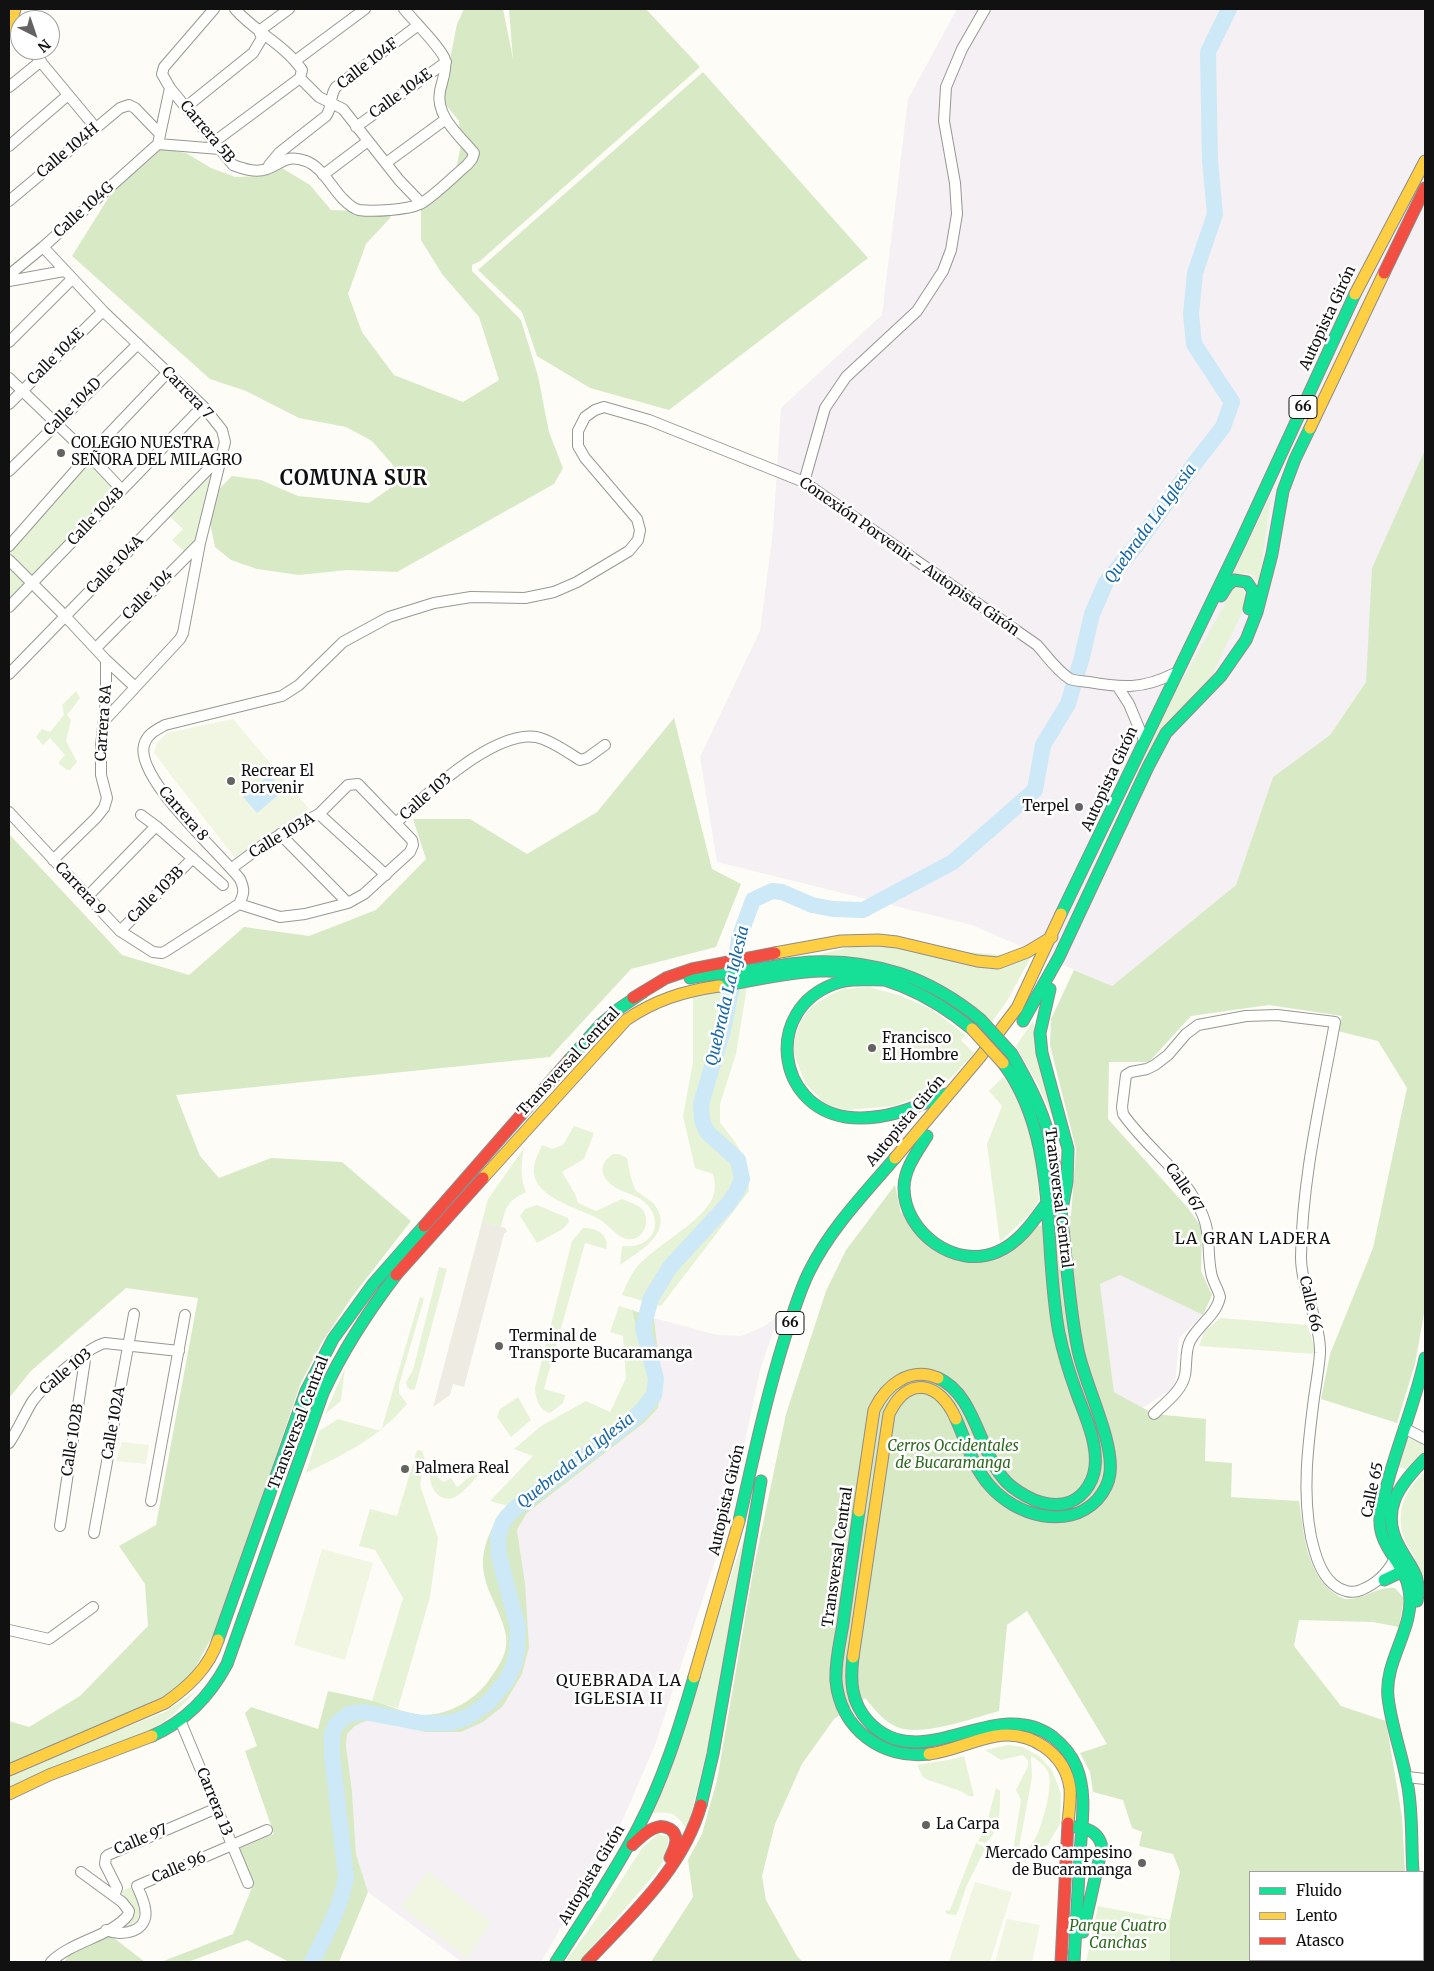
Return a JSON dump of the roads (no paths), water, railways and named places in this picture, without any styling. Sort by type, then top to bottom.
[{"type":"main road","name":"Autopista Girón","points":[[556,1962],[588,1913],[652,1799],[678,1731],[735,1540],[762,1417],[775,1370],[804,1283],[818,1255],[841,1222],[1011,1018],[1052,937],[1369,266],[1425,161]]},
{"type":"main road","name":"Autopista Girón","points":[[988,1066],[1015,1033],[1034,1005],[1166,732],[1221,676],[1246,640],[1257,612],[1272,554],[1283,491],[1295,459],[1425,188]]},
{"type":"main road","points":[[1185,654],[1196,643],[1227,585],[1238,579],[1247,582],[1252,588],[1253,596],[1242,628],[1223,664],[1221,676]]},
{"type":"main road","points":[[715,975],[749,958],[841,941],[878,940],[914,945],[985,963],[998,963],[1027,952],[1052,937]]},
{"type":"main road","points":[[1058,957],[1040,1033],[1042,1053],[1068,1150],[1067,1182],[1061,1215]]},
{"type":"main road","name":"Transversal Central","points":[[749,976],[813,962],[845,962],[875,966],[912,977],[949,995],[980,1020],[1012,1054],[1030,1082],[1045,1120],[1055,1161],[1071,1310],[1078,1349],[1109,1453],[1110,1477],[1099,1498],[1090,1506],[1068,1517],[1052,1518],[1028,1512],[1002,1497],[982,1476],[952,1407],[945,1397],[928,1387],[912,1388],[903,1392],[894,1401],[889,1414],[851,1671],[851,1685],[858,1710],[879,1730],[904,1741],[918,1742],[993,1725],[1019,1722],[1041,1730],[1057,1739],[1074,1761],[1081,1776],[1083,1798],[1075,1962]]},
{"type":"main road","name":"Transversal Central","points":[[9,1770],[165,1703],[185,1689],[203,1669],[223,1628],[306,1391],[333,1339],[372,1284],[600,1025],[633,998],[651,986],[672,976],[692,968],[715,975]]},
{"type":"main road","name":"Transversal Central","points":[[749,976],[825,971],[848,973],[883,980],[935,1001],[972,1029],[1003,1063],[1022,1093],[1031,1113],[1040,1156],[1060,1338],[1068,1368],[1092,1437],[1095,1454],[1094,1476],[1082,1496],[1064,1504],[1040,1502],[1018,1492],[990,1461],[960,1397],[947,1383],[932,1375],[915,1374],[898,1379],[884,1392],[874,1410],[836,1671],[836,1688],[846,1714],[857,1730],[875,1745],[886,1750],[896,1753],[924,1755],[1007,1734],[1028,1737],[1048,1749],[1062,1766],[1070,1789],[1061,1962]]},
{"type":"main road","points":[[715,975],[749,976]]},
{"type":"main road","name":"Transversal Central","points":[[9,1794],[45,1777],[152,1736],[180,1720],[208,1694],[227,1664],[323,1394],[344,1349],[371,1307],[449,1216],[626,1020],[664,997],[715,975]]},
{"type":"main road","points":[[883,980],[854,980],[836,983],[816,994],[802,1006],[793,1019],[788,1031],[786,1046],[788,1061],[798,1086],[814,1104],[823,1110],[847,1118],[874,1117],[899,1113],[949,1093]]},
{"type":"main road","name":"Autopista Girón","points":[[824,1268],[846,1234],[977,1078]]},
{"type":"main road","points":[[927,1136],[907,1174],[904,1189],[907,1209],[922,1233],[933,1242],[957,1254],[970,1256],[993,1254],[1007,1247],[1021,1235],[1046,1204]]},
{"type":"main road","name":"Calle 65","points":[[1414,1871],[1407,1777],[1388,1696],[1406,1624],[1411,1593],[1409,1583],[1385,1544],[1380,1529],[1382,1507],[1389,1474],[1425,1358]]},
{"type":"main road","name":"Calle 65","points":[[1406,1624],[1420,1590],[1417,1572],[1396,1540],[1391,1518],[1392,1504],[1406,1478],[1425,1459]]},
{"type":"main road","name":"Autopista Girón","points":[[587,1962],[658,1884],[683,1850],[693,1831],[704,1795],[763,1470]]},
{"type":"main road","points":[[1389,1474],[1397,1473],[1406,1478]]},
{"type":"main road","points":[[1378,1582],[1402,1571],[1407,1557]]},
{"type":"main road","points":[[954,1735],[957,1748]]},
{"type":"main road","points":[[622,1855],[653,1829],[661,1826],[671,1830],[676,1836],[676,1841],[658,1884]]},
{"type":"main road","points":[[1069,1826],[1083,1827],[1097,1835],[1102,1841],[1075,1962]]},
{"type":"street","name":"Carrera 5B","points":[[214,9],[164,67],[162,74],[170,88],[233,165],[247,170],[266,169],[284,160],[296,159],[308,162],[323,175],[345,201],[357,210],[410,207],[421,203],[468,165],[472,159],[474,153],[446,119]]},
{"type":"street","points":[[234,9],[247,23],[276,42],[295,61],[301,74],[319,97],[343,109],[421,203]]},
{"type":"street","points":[[259,32],[289,9]]},
{"type":"street","points":[[295,61],[365,9]]},
{"type":"street","points":[[386,162],[446,119],[439,107],[438,99],[445,74],[446,62],[438,48],[404,9]]},
{"type":"street","points":[[804,482],[825,408],[846,377],[918,310],[943,271],[951,250],[958,214],[955,183],[944,120],[946,87],[962,49],[985,9]]},
{"type":"street","name":"Calle 104F","points":[[266,169],[279,153],[326,116],[331,110],[332,93],[336,87],[417,26]]},
{"type":"street","points":[[186,107],[257,48],[262,38],[259,32]]},
{"type":"street","points":[[9,87],[41,61],[96,127]]},
{"type":"street","name":"Calle 104E","points":[[356,127],[446,62]]},
{"type":"street","points":[[170,88],[159,139],[217,146],[301,74]]},
{"type":"street","points":[[9,146],[68,95]]},
{"type":"street","name":"Calle 104H","points":[[9,201],[120,108],[129,105],[135,108],[159,139]]},
{"type":"street","name":"Calle 104G","points":[[9,275],[43,247],[159,139]]},
{"type":"street","name":"Calle 104E","points":[[323,175],[368,141]]},
{"type":"street","name":"Carrera 7","points":[[43,247],[103,311],[203,406],[222,430],[225,442],[200,543],[184,628],[180,639],[135,687]]},
{"type":"street","points":[[9,281],[68,275]]},
{"type":"street","points":[[9,342],[68,275]]},
{"type":"street","name":"Calle 104E","points":[[9,404],[103,311]]},
{"type":"street","name":"Calle 104D","points":[[9,471],[138,344]]},
{"type":"street","points":[[9,546],[89,455],[168,372]]},
{"type":"street","points":[[9,378],[89,455],[122,490]]},
{"type":"street","name":"Calle 104B","points":[[9,607],[203,406]]},
{"type":"street","name":"Conexión Porvenir - Autopista Girón","points":[[166,725],[282,696],[299,684],[343,642],[389,617],[434,603],[462,598],[526,598],[554,592],[577,582],[628,551],[638,540],[640,530],[636,519],[585,458],[578,446],[578,431],[585,417],[595,410],[604,407],[649,420],[804,482],[1037,645],[1071,679],[1118,687],[1138,687],[1158,682],[1176,673]]},
{"type":"street","name":"Calle 104A","points":[[9,674],[222,456]]},
{"type":"street","name":"Calle 104","points":[[96,648],[200,543]]},
{"type":"street","points":[[9,560],[33,582],[106,660],[135,687],[104,721]]},
{"type":"street","name":"Carrera 8A","points":[[53,860],[96,818],[104,808],[107,798],[100,775],[107,677],[106,660]]},
{"type":"street","points":[[1118,687],[1129,704],[1144,742]]},
{"type":"street","name":"Carrera 8","points":[[166,725],[148,735],[144,744],[142,755],[147,769],[166,797],[232,868],[244,888],[244,894],[239,904]]},
{"type":"street","name":"Calle 103","points":[[239,904],[280,917],[305,914],[348,903],[364,894],[410,852],[413,845],[412,840],[396,822],[440,781],[498,744],[519,737],[538,737],[580,760],[587,758],[606,745]]},
{"type":"street","name":"Calle 103A","points":[[232,868],[280,834],[319,814],[348,784],[358,784],[396,822]]},
{"type":"street","name":"Carrera 9","points":[[9,812],[120,931],[153,952],[162,953],[239,904]]},
{"type":"street","points":[[319,814],[386,874]]},
{"type":"street","name":"Calle 103B","points":[[141,815],[223,885]]},
{"type":"street","points":[[87,897],[156,826]]},
{"type":"street","points":[[280,834],[348,903]]},
{"type":"street","name":"Calle 103B","points":[[120,931],[193,858]]},
{"type":"street","name":"Calle 66","points":[[1129,1073],[1155,1065],[1168,1055],[1192,1028],[1205,1023],[1246,1016],[1277,1015],[1334,1022],[1305,1190],[1301,1258],[1302,1272],[1320,1351],[1306,1468],[1307,1501],[1315,1552],[1320,1566],[1331,1582],[1344,1590],[1352,1592],[1378,1582]]},
{"type":"street","name":"Calle 67","points":[[1129,1073],[1125,1078],[1123,1114],[1176,1171],[1200,1208],[1209,1233],[1211,1275],[1220,1297],[1216,1309],[1191,1339],[1188,1346],[1183,1382],[1179,1389],[1154,1414]]},
{"type":"street","name":"Calle 102A","points":[[94,1533],[134,1314]]},
{"type":"street","points":[[151,1501],[185,1316]]},
{"type":"street","name":"Calle 103","points":[[9,1443],[43,1388],[86,1353],[105,1343],[128,1347],[179,1351]]},
{"type":"street","name":"Calle 102B","points":[[60,1526],[86,1353]]},
{"type":"street","points":[[1404,1428],[1425,1439]]},
{"type":"street","points":[[1378,1582],[1394,1560]]},
{"type":"street","points":[[1378,1582],[1399,1583],[1411,1593]]},
{"type":"street","points":[[9,1630],[49,1639],[93,1607]]},
{"type":"street","name":"Carrera 13","points":[[180,1720],[248,1883]]},
{"type":"street","points":[[1407,1777],[1425,1779]]},
{"type":"street","name":"Calle 97","points":[[114,1896],[116,1888],[105,1864],[108,1855],[217,1808]]},
{"type":"street","name":"Calle 96","points":[[106,1930],[119,1934],[129,1933],[141,1926],[145,1916],[145,1909],[137,1886],[267,1830]]},
{"type":"street","points":[[51,1962],[69,1948],[121,1923],[128,1915],[127,1907],[81,1872]]},
{"type":"water","points":[[269,775],[283,791],[257,813],[243,797]]},
{"type":"waterway","name":"Quebrada La Iglesia","points":[[312,1962],[337,1910],[346,1877],[332,1755],[332,1735],[336,1724],[349,1714],[364,1712],[422,1723],[449,1723],[468,1717],[489,1702],[506,1681],[514,1665],[517,1651],[518,1628],[499,1556],[498,1536],[503,1522],[513,1510],[631,1421],[654,1395],[656,1379],[643,1328],[651,1298],[670,1267],[728,1204],[737,1191],[742,1179],[738,1160],[707,1132],[702,1120],[701,1104],[723,1030],[734,977],[739,938],[753,900],[772,891],[782,892],[812,905],[833,909],[863,910],[953,862],[1035,790],[1043,745],[1068,704],[1092,614],[1106,582],[1135,547],[1223,427],[1232,402],[1194,344],[1191,314],[1195,273],[1215,214],[1210,161],[1208,52],[1229,9]]},
{"type":"place","name":"COLEGIO NUESTRA SEÑORA DEL MILAGRO","points":[[61,453]]},
{"type":"place","name":"Recrear El Porvenir","points":[[231,781]]},
{"type":"place","name":"Terpel","points":[[1079,807]]},
{"type":"place","name":"Francisco El Hombre","points":[[872,1048]]},
{"type":"place","name":"Terminal de Transporte Bucaramanga","points":[[499,1346]]},
{"type":"place","name":"Palmera Real","points":[[405,1469]]},
{"type":"place","name":"La Carpa","points":[[926,1825]]},
{"type":"place","name":"Mercado Campesino de Bucaramanga","points":[[1142,1863]]},
{"type":"district","name":"COMUNA SUR","points":[[354,479]]},
{"type":"district","name":"LA GRAN LADERA","points":[[1253,1239]]},
{"type":"district","name":"QUEBRADA LA IGLESIA II","points":[[619,1690]]},
{"type":"park label","name":"Cerros Occidentales de Bucaramanga","points":[[953,1456]]},
{"type":"park label","name":"Parque Cuatro Canchas","points":[[1118,1936]]}]
